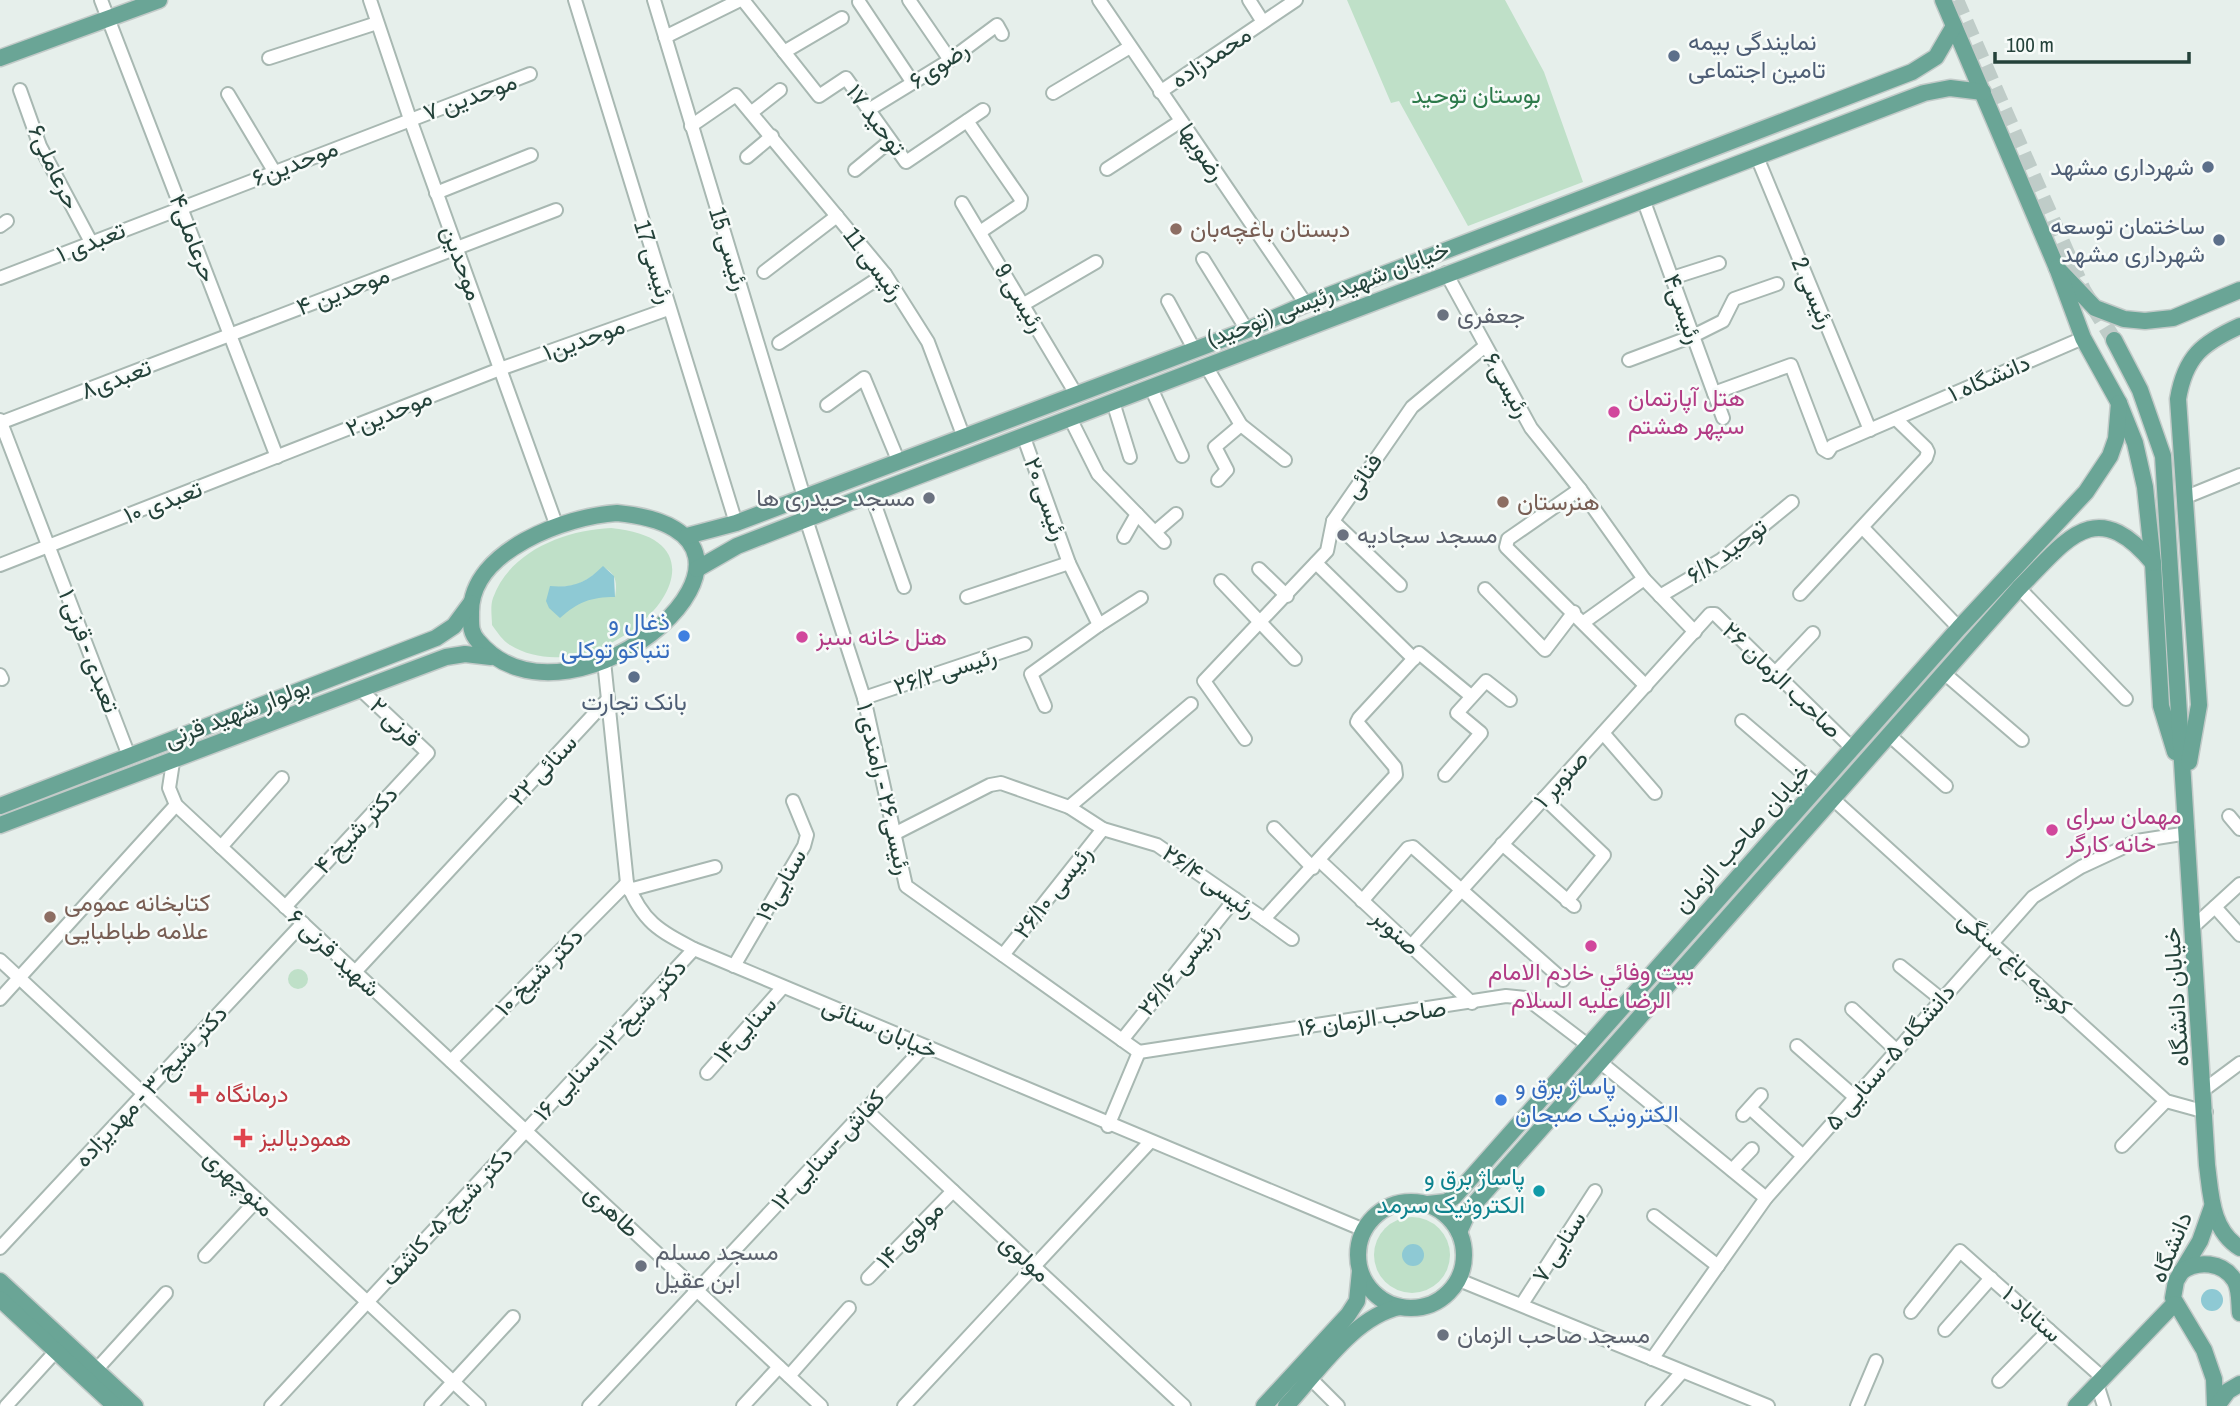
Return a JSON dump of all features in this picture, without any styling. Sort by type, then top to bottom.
[{"type":"main road","points":[[0,58],[159,0]]},
{"type":"main road","points":[[1942,0],[2057,268],[2083,338],[2119,403],[2135,443],[2145,487],[2153,563],[2161,706],[2185,785]]},
{"type":"main road","name":"خیابان شهید رئیسی (توحید)","points":[[687,536],[736,523],[963,435],[1247,330],[1306,304],[1864,91],[1929,64],[1954,26]]},
{"type":"main road","name":"خیابان شهید رئیسی (توحید)","points":[[697,569],[737,546],[806,519],[1924,93],[1950,88],[1983,92]]},
{"type":"main road","points":[[2057,268],[2095,308],[2124,319],[2145,321],[2173,318],[2240,290]]},
{"type":"main road","points":[[2185,785],[2199,705],[2186,497],[2180,445],[2181,386],[2187,367],[2201,347],[2240,326]]},
{"type":"main road","points":[[2113,340],[2140,390],[2162,456],[2185,785]]},
{"type":"main road","name":"خیابان صاحب الزمان","points":[[1428,1204],[1446,1202],[1454,1197],[1959,628],[2086,492],[2106,465],[2113,447],[2119,403]]},
{"type":"main road","points":[[595,514],[644,516],[687,536],[698,551],[697,569],[679,608],[642,642],[604,661],[569,670],[519,668],[491,657],[472,633],[471,603],[485,576],[503,556],[521,542],[556,524],[595,514]]},
{"type":"main road","points":[[1459,1232],[1469,1210],[1944,673],[2020,588],[2068,540],[2093,527],[2107,527],[2133,540],[2153,563]]},
{"type":"main road","name":"بولوار شهید قرنی","points":[[0,806],[436,638],[454,626],[471,603]]},
{"type":"main road","name":"بولوار شهید قرنی","points":[[0,825],[362,691],[446,657],[465,654],[491,657]]},
{"type":"main road","name":"خیابان دانشگاه","points":[[2185,785],[2205,1089],[2207,1165],[2212,1207]]},
{"type":"main road","points":[[1264,1406],[1348,1315],[1357,1301],[1360,1272],[1358,1258],[1364,1230],[1371,1219],[1395,1204],[1409,1201],[1428,1204],[1447,1215],[1459,1232],[1465,1252],[1459,1280],[1440,1300],[1414,1309],[1400,1307],[1375,1295],[1360,1272]]},
{"type":"main road","points":[[2212,1207],[2222,1233],[2240,1248]]},
{"type":"main road","name":"دانشگاه","points":[[2174,1304],[2173,1288],[2200,1241],[2212,1207]]},
{"type":"main road","points":[[2180,1273],[2197,1264],[2217,1266],[2225,1271],[2237,1287],[2240,1313]]},
{"type":"main road","points":[[0,1281],[135,1406]]},
{"type":"main road","points":[[0,1300],[115,1406]]},
{"type":"main road","points":[[2076,1406],[2174,1304],[2204,1350],[2214,1379],[2216,1406]]},
{"type":"main road","points":[[1286,1406],[1359,1326],[1374,1315],[1400,1307]]},
{"type":"main road","points":[[2216,1406],[2228,1391],[2240,1384]]},
{"type":"street","name":"حرعاملی۴","points":[[101,0],[277,457]]},
{"type":"street","name":"موحدین","points":[[370,0],[436,193],[556,524]]},
{"type":"street","name":"رئیسی 17","points":[[575,0],[736,523]]},
{"type":"street","name":"رئیسی 15","points":[[654,0],[804,497]]},
{"type":"street","points":[[665,37],[742,0],[784,51],[842,18]]},
{"type":"street","points":[[909,0],[950,60]]},
{"type":"street","points":[[1102,4],[1116,0]]},
{"type":"street","points":[[1249,0],[1263,22]]},
{"type":"street","name":"محمدزاده","points":[[1160,92],[1296,0]]},
{"type":"street","points":[[859,2],[913,83]]},
{"type":"street","name":"رضویها","points":[[1102,4],[1306,304]]},
{"type":"street","points":[[269,58],[377,23]]},
{"type":"street","name":"رضوی۶","points":[[870,109],[950,60],[997,25],[1002,34]]},
{"type":"street","points":[[1053,93],[1130,47]]},
{"type":"street","name":"توحید ۱۷","points":[[784,51],[819,96],[846,78],[906,162],[968,121]]},
{"type":"street","name":"موحدین ۷","points":[[410,119],[530,74]]},
{"type":"street","name":"حرعاملی۶","points":[[20,90],[40,146],[90,242]]},
{"type":"street","points":[[691,125],[736,95],[752,112],[780,90]]},
{"type":"street","points":[[229,94],[274,171]]},
{"type":"street","points":[[980,232],[1020,205],[1021,199],[968,121],[983,110]]},
{"type":"street","name":"رئیسی 11","points":[[752,112],[810,186],[885,274],[928,342],[963,435]]},
{"type":"street","name":"موحدین۶","points":[[181,206],[410,119]]},
{"type":"street","points":[[1107,169],[1181,121]]},
{"type":"street","points":[[747,157],[772,136]]},
{"type":"street","points":[[855,170],[890,141]]},
{"type":"street","points":[[436,193],[531,155]]},
{"type":"street","name":"رئیسی 2","points":[[1757,157],[1870,430]]},
{"type":"street","name":"رئیسی۴","points":[[1643,199],[1723,418]]},
{"type":"street","name":"رئیسی 9","points":[[962,203],[1076,394]]},
{"type":"street","name":"تعبدی ۱","points":[[0,278],[181,206]]},
{"type":"street","name":"موحدین ۴","points":[[230,335],[556,210]]},
{"type":"street","points":[[764,272],[837,216]]},
{"type":"street","points":[[1203,260],[1247,330]]},
{"type":"street","points":[[1024,304],[1096,262]]},
{"type":"street","points":[[1672,278],[1719,263]]},
{"type":"street","name":"رئیسی۶","points":[[1447,273],[1484,347],[1531,428],[1580,489],[1644,579],[1695,632]]},
{"type":"street","points":[[779,343],[885,274]]},
{"type":"street","points":[[1629,360],[1693,337],[1723,321],[1734,299],[1777,284]]},
{"type":"street","points":[[1168,301],[1194,349]]},
{"type":"street","name":"موحدین۱","points":[[500,369],[668,309]]},
{"type":"street","name":"تعبدی۸","points":[[0,422],[230,335]]},
{"type":"street","name":"دانشگاه ۱","points":[[1714,393],[1791,365],[1824,449],[1828,452],[1832,446],[2083,338]]},
{"type":"street","name":"فنائی","points":[[1245,739],[1204,681],[1327,551],[1333,521],[1412,407],[1484,347]]},
{"type":"street","points":[[1206,366],[1241,425],[1285,460]]},
{"type":"street","name":"موحدین۲","points":[[277,457],[500,369]]},
{"type":"street","points":[[827,405],[864,378],[898,460]]},
{"type":"street","points":[[1151,388],[1182,456]]},
{"type":"street","points":[[1113,402],[1130,457]]},
{"type":"street","points":[[1070,418],[1098,474],[1160,537],[1175,514]]},
{"type":"street","points":[[1800,594],[1863,528],[1928,453],[1896,419]]},
{"type":"street","name":"تعبدی - قرنی ۱","points":[[0,422],[129,756]]},
{"type":"street","points":[[1218,480],[1227,470],[1216,447],[1241,425]]},
{"type":"street","name":"رئیسی ۲۰","points":[[1023,435],[1069,563],[1099,625]]},
{"type":"street","name":"تعبدی ۱۰","points":[[0,565],[277,457]]},
{"type":"street","points":[[2186,497],[2240,475]]},
{"type":"street","points":[[1580,489],[1505,542],[1506,547],[1646,686]]},
{"type":"street","points":[[871,494],[904,587]]},
{"type":"street","name":"توحید ۶/۸","points":[[1660,596],[1721,561],[1792,502]]},
{"type":"street","points":[[1124,537],[1137,514]]},
{"type":"street","name":"رئیسی۲۶ - رامندی ۱","points":[[806,519],[864,698],[906,886],[1139,1052]]},
{"type":"street","points":[[1333,521],[1400,584]]},
{"type":"street","points":[[1863,528],[1959,628]]},
{"type":"street","points":[[967,597],[1069,563]]},
{"type":"street","points":[[1316,563],[1417,656],[1471,696]]},
{"type":"street","points":[[1259,569],[1287,596]]},
{"type":"street","points":[[1485,589],[1545,650],[1579,617],[1644,579]]},
{"type":"street","points":[[1221,581],[1295,659]]},
{"type":"street","points":[[2020,588],[2126,699]]},
{"type":"street","points":[[1045,706],[1031,674],[1141,598]]},
{"type":"street","name":"صنوبر ۱","points":[[1411,946],[1712,613]]},
{"type":"street","name":"صاحب الزمان ۲۶","points":[[1712,613],[1852,748]]},
{"type":"street","points":[[1775,673],[1813,633]]},
{"type":"street","name":"رئیسی ۲۶/۲","points":[[864,698],[1026,643]]},
{"type":"street","name":"رئیسی ۲۶/۴","points":[[894,834],[995,783],[1069,807],[1103,829],[1157,845],[1264,919],[1317,864],[1396,772],[1357,722],[1417,656]]},
{"type":"street","name":"خیابان سنائی","points":[[604,661],[628,886],[638,909],[657,930],[694,949],[1108,1126],[1364,1230]]},
{"type":"street","points":[[1944,673],[2022,740]]},
{"type":"street","points":[[1445,775],[1481,733],[1457,713],[1471,696],[1486,681],[1510,700]]},
{"type":"street","name":"قرنی ۲","points":[[362,691],[428,753]]},
{"type":"street","name":"سنائی ۲۲","points":[[355,972],[608,699]]},
{"type":"street","points":[[1069,807],[1191,704]]},
{"type":"street","points":[[1742,721],[1818,786]]},
{"type":"street","points":[[1603,733],[1655,793]]},
{"type":"street","points":[[1889,735],[1947,786]]},
{"type":"street","name":"دکتر شیخ ۴","points":[[285,907],[428,753]]},
{"type":"street","points":[[0,999],[176,805],[169,788],[173,762]]},
{"type":"street","points":[[221,847],[282,778]]},
{"type":"street","points":[[1502,844],[1571,904],[1604,855],[1544,798]]},
{"type":"street","name":"کوچه باغ سنگی","points":[[1833,799],[2166,1101],[2206,1112]]},
{"type":"street","name":"سنایی۱۹","points":[[734,966],[804,846],[807,835],[793,801]]},
{"type":"street","name":"شهید قرنی ۶","points":[[176,805],[526,1131]]},
{"type":"street","points":[[2229,816],[2240,829]]},
{"type":"street","name":"صنوبر","points":[[1274,828],[1362,901],[1472,1003]]},
{"type":"street","name":"رئیسی ۲۶/۱۰","points":[[1003,956],[1103,829]]},
{"type":"street","name":"دانشگاه ۵- سنایی ۵","points":[[1652,1359],[1766,1198],[2032,897],[2081,867],[2137,841],[2188,833]]},
{"type":"street","points":[[1362,901],[1410,846],[1563,980]]},
{"type":"street","points":[[628,886],[715,867]]},
{"type":"street","points":[[2194,926],[2240,884]]},
{"type":"street","name":"دکتر شیخ ۱۰","points":[[451,1061],[628,886]]},
{"type":"street","name":"رئیسی ۲۶/۱۶","points":[[1122,1040],[1236,899]]},
{"type":"street","points":[[2215,907],[2240,935]]},
{"type":"street","points":[[1264,919],[1292,939]]},
{"type":"street","name":"دکتر شیخ ۳ - مهدیزاده","points":[[0,1248],[303,923]]},
{"type":"street","name":"دکتر شیخ ۱۲- سنایی ۱۶","points":[[526,1131],[694,949]]},
{"type":"street","name":"منوچهری","points":[[0,960],[479,1406]]},
{"type":"street","points":[[1900,966],[1941,999]]},
{"type":"street","name":"سنایی۱۴","points":[[707,1073],[783,987]]},
{"type":"street","name":"صاحب الزمان ۱۶","points":[[1139,1052],[1506,996],[1526,998],[1589,1046]]},
{"type":"street","points":[[1852,1009],[1896,1050]]},
{"type":"street","points":[[1797,1046],[1855,1097]]},
{"type":"street","name":"کفاش -سنایی ۱۲","points":[[589,1406],[925,1047]]},
{"type":"street","points":[[1108,1126],[1139,1052]]},
{"type":"street","points":[[1600,1062],[1766,1198]]},
{"type":"street","points":[[2205,1089],[2240,1063]]},
{"type":"street","points":[[1761,1096],[1746,1111],[1803,1156]]},
{"type":"street","points":[[2122,1146],[2166,1101]]},
{"type":"street","name":"مولوی","points":[[866,1110],[1184,1406]]},
{"type":"street","name":"طاهری","points":[[526,1131],[821,1406]]},
{"type":"street","name":"دکتر شیخ ۵- کاشف","points":[[271,1406],[526,1131]]},
{"type":"street","points":[[904,1406],[1149,1143]]},
{"type":"street","points":[[1732,1170],[1752,1149]]},
{"type":"street","name":"مولوی ۱۴","points":[[868,1278],[953,1191]]},
{"type":"street","name":"سنایی ۷","points":[[1522,1304],[1595,1191]]},
{"type":"street","points":[[205,1256],[257,1200]]},
{"type":"street","points":[[1654,1216],[1718,1266]]},
{"type":"street","name":"سناباد ۱","points":[[1911,1312],[1961,1251],[2049,1329],[2100,1381]]},
{"type":"street","points":[[1945,1330],[1991,1278]]},
{"type":"street","points":[[1459,1280],[1768,1406]]},
{"type":"street","points":[[96,1370],[166,1293]]},
{"type":"street","points":[[743,1406],[784,1371],[849,1308]]},
{"type":"street","points":[[430,1406],[513,1317]]},
{"type":"street","points":[[1999,1381],[2049,1329]]},
{"type":"street","points":[[6,1406],[56,1351]]},
{"type":"street","points":[[1857,1406],[1876,1361]]},
{"type":"street","points":[[1652,1406],[1682,1372]]},
{"type":"street","points":[[1311,1379],[1338,1406]]},
{"type":"street","points":[[2100,1381],[2104,1406]]},
{"type":"green space","name":"بوستان توحید","points":[[1347,0],[1505,0],[1544,72],[1583,182],[1468,226],[1399,101],[1391,103]]},
{"type":"green space","points":[[611,528],[653,539],[671,560],[669,586],[651,613],[622,637],[586,653],[547,657],[507,643],[492,625],[492,601],[501,582],[512,568],[541,546],[576,533]],"holes":[[[603,567],[615,579],[615,597],[594,597],[575,604],[550,587],[566,587],[585,581]]]},
{"type":"green space","points":[[298,969],[305,972],[308,979],[305,986],[298,989],[291,986],[288,979],[291,972]]},
{"type":"green space","points":[[1412,1217],[1426,1220],[1439,1228],[1447,1241],[1450,1255],[1447,1269],[1439,1282],[1426,1290],[1412,1293],[1398,1290],[1385,1282],[1377,1269],[1374,1255],[1377,1241],[1385,1228],[1398,1220]]},
{"type":"water","points":[[603,566],[614,576],[615,597],[585,602],[560,618],[549,608],[546,601],[550,586],[579,583]]},
{"type":"water","points":[[1409,1244],[1417,1244],[1424,1251],[1424,1259],[1417,1266],[1409,1266],[1402,1259],[1402,1251]]},
{"type":"water","points":[[2212,1289],[2220,1292],[2223,1300],[2220,1308],[2212,1311],[2204,1308],[2201,1300],[2204,1292]]},
{"type":"tunnel","points":[[1956,0],[2083,290],[2114,340]]},
{"type":"place","name":"نمایندگی بیمه تامین اجتماعی","points":[[1674,56]]},
{"type":"place","name":"شهرداری مشهد","points":[[2208,167]]},
{"type":"place","name":"دبستان باغچه‌بان","points":[[1176,229]]},
{"type":"place","name":"ساختمان توسعه شهرداری مشهد","points":[[2219,240]]},
{"type":"place","name":"جعفری","points":[[1443,315]]},
{"type":"place","name":"هتل آپارتمان سپهر هشتم","points":[[1614,412]]},
{"type":"place","name":"مسجد حیدری ها","points":[[929,498]]},
{"type":"place","name":"هنرستان","points":[[1503,502]]},
{"type":"place","name":"مسجد سجادیه","points":[[1343,535]]},
{"type":"place","name":"ذغال و تنباکو توکلی","points":[[684,636]]},
{"type":"place","name":"هتل خانه سبز","points":[[802,637]]},
{"type":"place","name":"بانک تجارت","points":[[634,677]]},
{"type":"place","name":"مهمان سرای خانه کارگر","points":[[2052,830]]},
{"type":"place","name":"کتابخانه عمومی علامه طباطبایی","points":[[50,917]]},
{"type":"place","name":"بيت وفائي خادم الامام الرضا عليه السلام","points":[[1591,946]]},
{"type":"place","name":"درمانگاه","points":[[199,1094]]},
{"type":"place","name":"پاساژ برق و الکترونیک صبحان","points":[[1501,1100]]},
{"type":"place","name":"همودیالیز","points":[[243,1138]]},
{"type":"place","name":"پاساژ برق و الکترونیک سرمد","points":[[1539,1191]]},
{"type":"place","name":"مسجد مسلم ابن عقیل","points":[[641,1266]]},
{"type":"place","name":"مسجد صاحب الزمان","points":[[1443,1335]]}]
